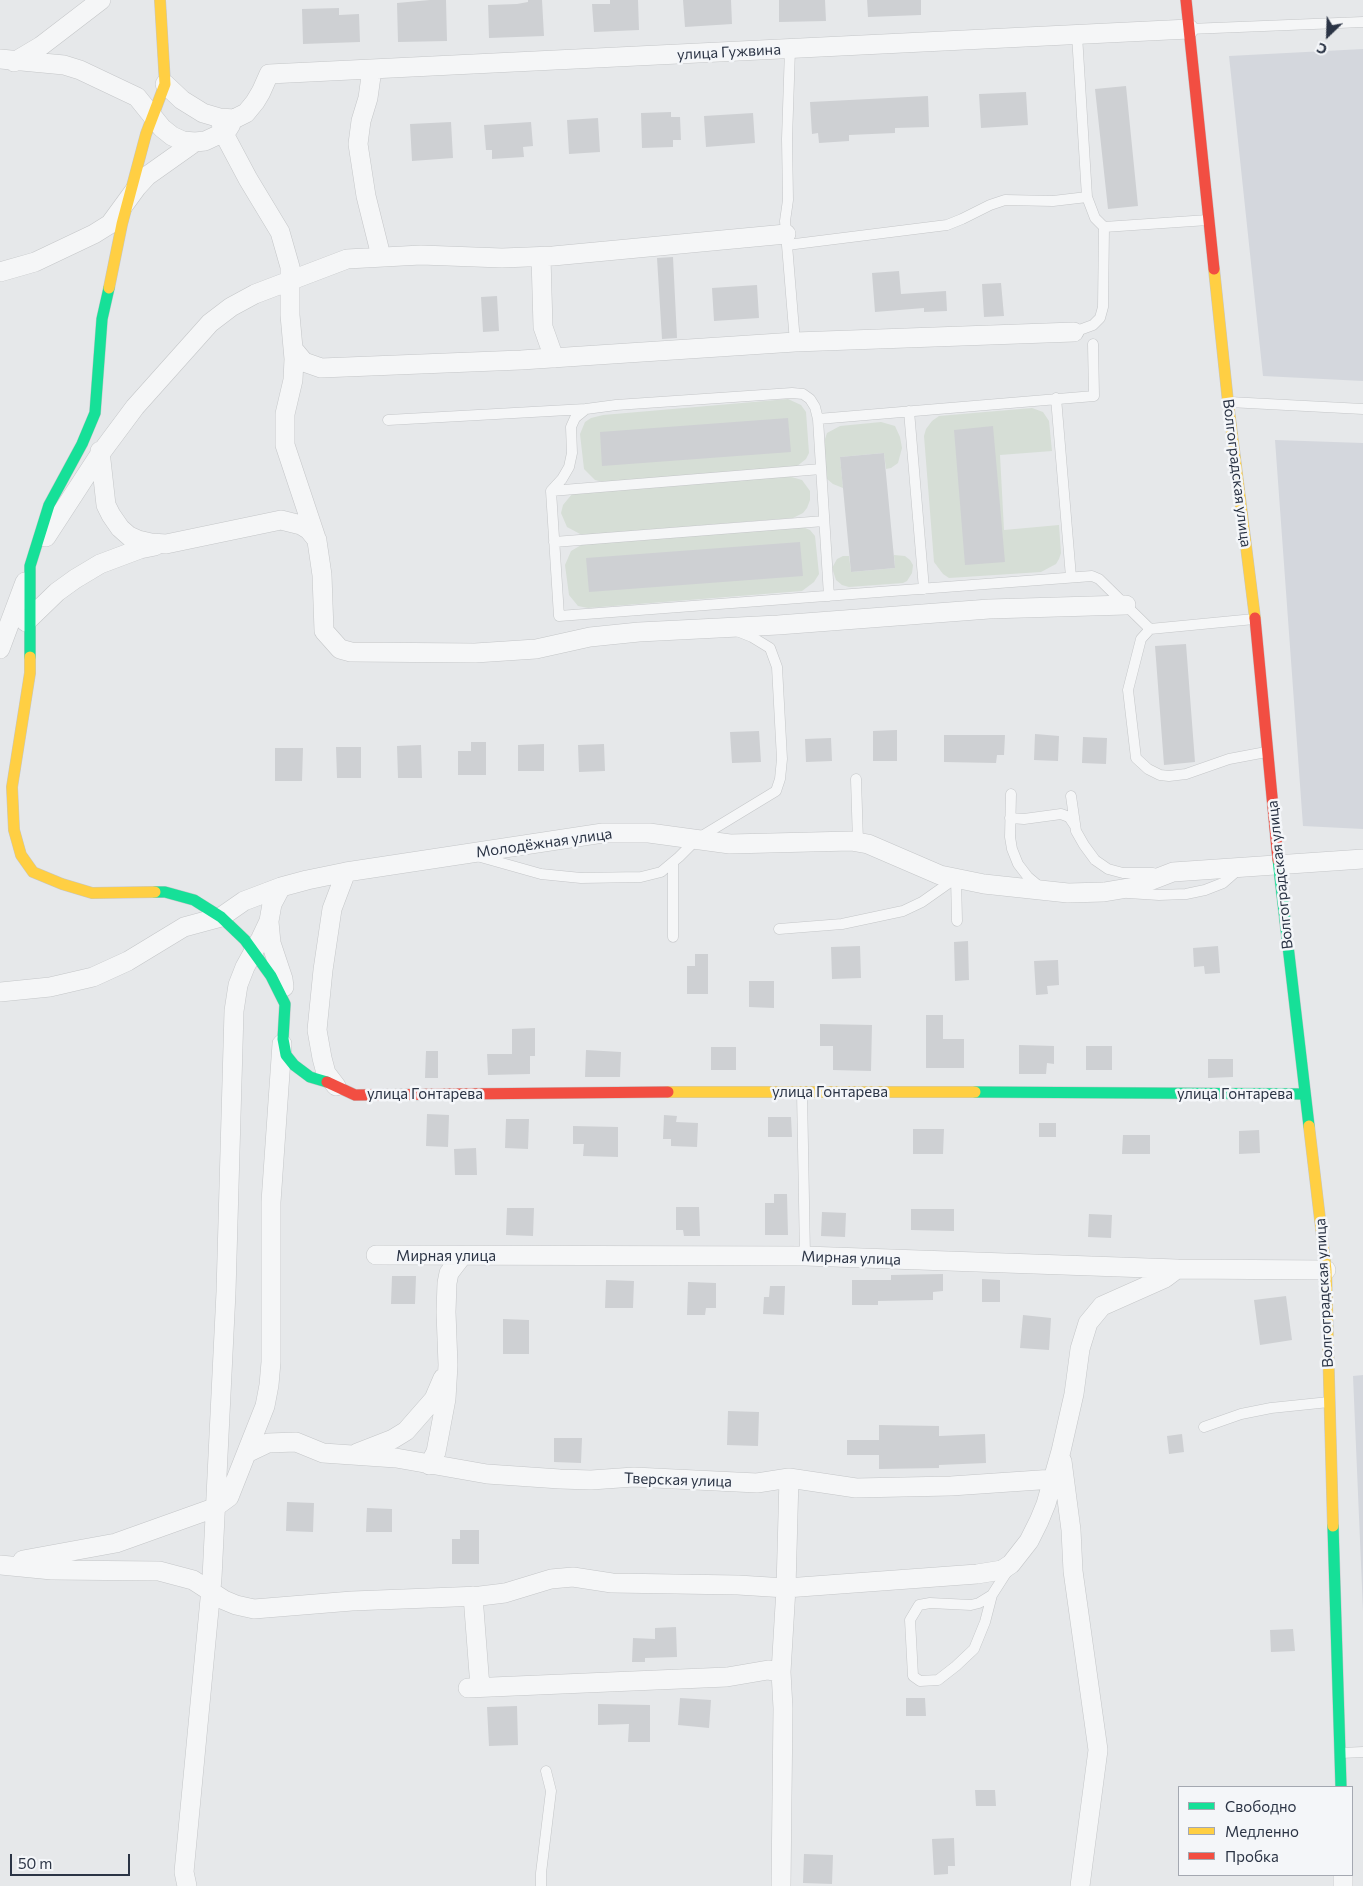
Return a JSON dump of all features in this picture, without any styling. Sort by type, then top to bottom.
[{"type":"street","points":[[5,63],[41,46],[101,0]]},
{"type":"street","points":[[160,0],[165,84],[146,134],[122,224],[102,319],[95,413],[106,505],[110,515],[129,536],[151,544],[166,544]]},
{"type":"street","name":"Волгоградская улица","points":[[1186,0],[1228,402],[1255,619],[1279,864],[1326,1270],[1341,1786]]},
{"type":"street","name":"улица Гужвина","points":[[226,123],[246,113],[262,92],[269,74],[1190,29]]},
{"type":"street","points":[[5,63],[64,65],[80,70],[138,97],[153,117],[172,136],[183,141],[195,142],[204,140],[226,123]]},
{"type":"street","points":[[372,69],[358,144],[367,204],[381,256]]},
{"type":"street","points":[[165,84],[182,100],[203,113],[226,123],[248,179],[280,232],[290,267],[290,314],[294,350],[293,380],[285,414],[285,445],[317,541],[322,575],[324,631],[340,649],[351,652],[475,653],[536,649],[590,637],[610,635],[988,609],[1126,605]]},
{"type":"street","points":[[0,272],[36,262],[94,234],[110,224],[147,176],[195,142]]},
{"type":"street","points":[[285,1004],[271,976],[245,940],[221,917],[194,900],[165,892],[92,893],[62,884],[33,872],[21,856],[14,830],[12,787],[30,673],[30,566],[46,537],[100,454],[135,408],[210,323],[230,307],[347,259],[381,256],[541,257],[687,245],[735,238],[787,240]]},
{"type":"street","points":[[541,257],[543,327],[554,358]]},
{"type":"street","points":[[288,398],[298,380],[321,368],[554,358],[794,342],[1074,332]]},
{"type":"street","points":[[294,350],[304,362],[321,368]]},
{"type":"street","points":[[0,649],[30,566],[49,505],[82,444],[95,413]]},
{"type":"street","points":[[0,660],[29,617],[63,588],[100,564],[140,549],[281,520],[301,525],[317,541]]},
{"type":"street","name":"Молодёжная улица","points":[[0,992],[50,987],[93,977],[128,961],[184,927],[221,917],[244,901],[281,887],[346,872],[603,833],[649,833],[730,844],[858,842],[868,844],[940,875],[984,884],[1068,893],[1104,892],[1134,887],[1173,872],[1363,859]]},
{"type":"street","points":[[336,1086],[326,1073],[317,1030],[332,910],[346,872]]},
{"type":"street","points":[[187,1886],[184,1872],[211,1591],[226,1292],[234,1012],[238,985],[268,921],[272,904],[281,887]]},
{"type":"street","points":[[0,1565],[116,1543],[214,1508],[229,1497],[247,1454],[265,1406],[271,1362],[271,1202],[285,1004],[283,979],[271,943],[268,921]]},
{"type":"street","points":[[283,1039],[286,1055],[294,1065],[310,1077],[336,1086]]},
{"type":"street","points":[[277,1106],[290,1084],[310,1077]]},
{"type":"street","name":"улица Гонтарева","points":[[336,1086],[355,1095],[802,1091],[1305,1094]]},
{"type":"street","name":"Мирная улица","points":[[376,1255],[805,1256],[1176,1269],[1326,1270]]},
{"type":"street","points":[[429,1465],[436,1452],[446,1399],[448,1365],[447,1283],[452,1267],[462,1256]]},
{"type":"street","points":[[0,1565],[52,1570],[159,1571],[193,1580],[224,1600],[236,1605],[254,1608],[505,1593],[551,1579],[573,1578],[612,1583],[703,1584],[786,1588],[983,1574],[1002,1570],[1011,1564],[1039,1521],[1054,1479],[1074,1394],[1080,1349],[1088,1323],[1102,1306],[1165,1278],[1176,1269]]},
{"type":"street","points":[[348,1456],[394,1439],[406,1431],[434,1399],[448,1365]]},
{"type":"street","points":[[265,1406],[266,1417],[270,1425],[288,1442]]},
{"type":"street","name":"Тверская улица","points":[[247,1454],[268,1443],[296,1442],[323,1453],[396,1458],[487,1474],[591,1480],[634,1476],[757,1483],[789,1478],[856,1488],[951,1486],[1054,1479]]},
{"type":"street","points":[[1060,1451],[1071,1530],[1073,1571],[1098,1750],[1080,1886]]},
{"type":"street","points":[[781,1886],[783,1708],[781,1672],[786,1588],[789,1478]]},
{"type":"street","points":[[473,1596],[474,1688],[727,1677],[768,1670],[781,1672]]},
{"type":"lane","points":[[1190,29],[1363,22]]},
{"type":"lane","points":[[1074,332],[1093,325],[1100,318],[1103,307],[1104,227],[1095,218],[1087,197],[1077,35]]},
{"type":"lane","points":[[790,49],[787,139],[788,200],[785,221],[794,342]]},
{"type":"lane","points":[[787,240],[947,225],[990,204],[1006,200],[1054,201],[1087,197]]},
{"type":"lane","points":[[1104,227],[1208,220]]},
{"type":"lane","points":[[818,419],[1094,396],[1093,344]]},
{"type":"lane","points":[[388,420],[586,409],[616,405],[792,393],[803,394],[815,407],[818,419],[829,596]]},
{"type":"lane","points":[[1056,398],[1071,577]]},
{"type":"lane","points":[[1228,402],[1363,410]]},
{"type":"lane","points":[[586,409],[576,418],[571,427],[572,453],[569,467],[562,479],[551,491],[558,616],[1092,576],[1099,579],[1150,629]]},
{"type":"lane","points":[[909,411],[924,588]]},
{"type":"lane","points":[[551,491],[821,469]]},
{"type":"lane","points":[[554,542],[824,521]]},
{"type":"lane","points":[[1255,619],[1150,629],[1141,639],[1128,690],[1136,758],[1148,769],[1160,775],[1170,776],[1192,772],[1229,759],[1267,752]]},
{"type":"lane","points":[[467,853],[541,874],[581,878],[641,877],[661,872],[697,839],[776,791],[780,779],[781,732],[777,667],[770,648],[752,637],[729,627]]},
{"type":"lane","points":[[856,779],[858,842]]},
{"type":"lane","points":[[1011,794],[1010,837],[1012,850],[1018,864],[1028,877],[1046,892]]},
{"type":"lane","points":[[1071,796],[1075,826]]},
{"type":"lane","points":[[1010,818],[1024,819],[1061,814],[1069,817],[1084,846],[1095,860],[1108,869],[1123,874],[1173,872]]},
{"type":"lane","points":[[673,862],[673,937]]},
{"type":"lane","points":[[1104,892],[1159,895],[1186,894],[1205,890],[1223,882],[1242,867]]},
{"type":"lane","points":[[956,878],[957,921]]},
{"type":"lane","points":[[780,929],[842,924],[903,911],[922,902],[956,878]]},
{"type":"lane","points":[[802,1091],[805,1256]]},
{"type":"lane","points":[[1204,1428],[1241,1414],[1329,1402]]},
{"type":"lane","points":[[992,1595],[979,1603],[970,1605],[930,1603],[919,1605],[910,1620],[913,1676],[920,1681],[938,1680],[974,1649],[985,1622],[992,1595],[1011,1564]]},
{"type":"lane","points":[[1340,1753],[1363,1752]]},
{"type":"lane","points":[[541,1886],[551,1791],[546,1771]]},
{"type":"shaded area","points":[[1363,49],[1363,381],[1263,376],[1229,56]]},
{"type":"shaded area","points":[[788,399],[801,405],[806,412],[809,453],[806,459],[796,467],[603,482],[595,480],[584,469],[580,434],[585,422],[591,418],[603,415]]},
{"type":"shaded area","points":[[1032,408],[1043,412],[1049,421],[1052,451],[1000,455],[1004,530],[1059,525],[1061,553],[1059,559],[1056,564],[1041,572],[949,578],[943,574],[934,562],[924,436],[926,429],[939,416]]},
{"type":"shaded area","points":[[881,422],[895,426],[900,437],[902,448],[898,463],[886,469],[884,453],[840,457],[843,488],[827,479],[824,450],[827,433],[840,426]]},
{"type":"shaded area","points":[[1275,440],[1363,443],[1363,829],[1303,826]]},
{"type":"shaded area","points":[[788,476],[802,480],[810,491],[810,500],[807,508],[803,513],[793,518],[582,535],[567,527],[561,513],[563,505],[572,494]]},
{"type":"shaded area","points":[[803,527],[810,530],[815,536],[819,574],[814,582],[802,591],[588,608],[578,606],[569,595],[565,565],[571,551],[583,544]]},
{"type":"shaded area","points":[[894,555],[905,556],[913,565],[912,573],[907,581],[903,583],[849,587],[842,585],[836,580],[832,568],[837,559],[849,556],[851,572],[895,568]]},
{"type":"shaded area","points":[[1363,1375],[1363,1611],[1353,1376]]},
{"type":"building","points":[[446,0],[447,41],[398,42],[397,3]]},
{"type":"building","points":[[528,0],[542,0],[544,36],[489,38],[488,5],[517,4],[528,2]]},
{"type":"building","points":[[610,0],[638,0],[639,30],[594,32],[592,4],[610,4]]},
{"type":"building","points":[[683,0],[731,0],[732,24],[685,27]]},
{"type":"building","points":[[779,0],[825,0],[826,21],[779,22]]},
{"type":"building","points":[[867,0],[921,0],[921,15],[868,17]]},
{"type":"building","points":[[339,8],[339,15],[359,14],[360,42],[303,44],[302,9]]},
{"type":"building","points":[[1126,86],[1138,206],[1108,209],[1095,89]]},
{"type":"building","points":[[1026,92],[1028,125],[981,128],[979,94]]},
{"type":"building","points":[[928,96],[929,127],[895,128],[895,133],[849,135],[849,141],[819,143],[818,133],[812,134],[810,102]]},
{"type":"building","points":[[671,112],[671,117],[680,117],[681,140],[673,140],[673,147],[642,148],[641,113]]},
{"type":"building","points":[[753,113],[755,143],[706,147],[704,116]]},
{"type":"building","points":[[598,118],[600,152],[569,154],[567,120]]},
{"type":"building","points":[[451,122],[453,158],[412,161],[410,124]]},
{"type":"building","points":[[531,122],[533,146],[523,147],[524,157],[492,159],[492,150],[486,150],[484,125]]},
{"type":"building","points":[[673,257],[677,338],[662,339],[657,258]]},
{"type":"building","points":[[899,271],[901,294],[946,291],[947,311],[924,312],[924,308],[875,312],[872,273]]},
{"type":"building","points":[[1001,283],[1004,316],[984,317],[982,284]]},
{"type":"building","points":[[757,285],[759,318],[714,321],[712,288]]},
{"type":"building","points":[[497,296],[499,331],[483,332],[481,297]]},
{"type":"building","points":[[788,418],[791,452],[602,466],[600,432]]},
{"type":"building","points":[[993,426],[1005,562],[965,565],[954,430]]},
{"type":"building","points":[[884,453],[895,568],[851,572],[840,457]]},
{"type":"building","points":[[800,542],[803,576],[589,592],[586,558]]},
{"type":"building","points":[[1186,644],[1195,762],[1164,765],[1155,646]]},
{"type":"building","points":[[897,730],[897,761],[873,761],[873,731]]},
{"type":"building","points":[[759,731],[761,762],[732,763],[730,732]]},
{"type":"building","points":[[1035,734],[1059,736],[1058,761],[1034,760]]},
{"type":"building","points":[[944,735],[1005,735],[1004,755],[997,755],[996,763],[944,762]]},
{"type":"building","points":[[1083,737],[1107,738],[1106,764],[1082,763]]},
{"type":"building","points":[[831,738],[832,761],[806,762],[805,739]]},
{"type":"building","points":[[471,742],[486,742],[486,775],[458,775],[458,751],[471,751]]},
{"type":"building","points":[[544,744],[544,771],[518,771],[518,745]]},
{"type":"building","points":[[604,744],[605,771],[579,772],[578,745]]},
{"type":"building","points":[[421,745],[422,778],[398,778],[397,746]]},
{"type":"building","points":[[336,747],[361,747],[361,778],[337,778]]},
{"type":"building","points":[[275,748],[303,748],[302,781],[275,781]]},
{"type":"building","points":[[968,941],[969,980],[955,981],[954,942]]},
{"type":"building","points":[[860,946],[861,978],[832,979],[831,947]]},
{"type":"building","points":[[1218,946],[1220,973],[1205,974],[1204,966],[1194,967],[1193,948]]},
{"type":"building","points":[[695,954],[708,954],[708,994],[687,994],[687,966],[695,966]]},
{"type":"building","points":[[1058,960],[1059,985],[1047,986],[1048,994],[1036,995],[1034,961]]},
{"type":"building","points":[[749,981],[774,981],[774,1008],[749,1007]]},
{"type":"building","points":[[926,1015],[943,1015],[943,1039],[964,1039],[964,1068],[926,1068]]},
{"type":"building","points":[[820,1024],[872,1025],[871,1071],[833,1070],[833,1046],[820,1046]]},
{"type":"building","points":[[535,1028],[535,1056],[530,1056],[530,1074],[488,1075],[487,1054],[512,1054],[512,1029]]},
{"type":"building","points":[[1019,1045],[1054,1046],[1054,1064],[1047,1063],[1046,1074],[1019,1074]]},
{"type":"building","points":[[1086,1046],[1112,1046],[1112,1070],[1086,1070]]},
{"type":"building","points":[[711,1047],[736,1047],[736,1070],[711,1070]]},
{"type":"building","points":[[586,1050],[621,1052],[620,1077],[585,1077]]},
{"type":"building","points":[[426,1051],[438,1051],[438,1078],[425,1078]]},
{"type":"building","points":[[1208,1059],[1233,1059],[1233,1077],[1208,1078]]},
{"type":"building","points":[[427,1114],[449,1115],[448,1147],[426,1146]]},
{"type":"building","points":[[664,1115],[677,1116],[676,1122],[698,1123],[697,1147],[671,1146],[671,1139],[663,1139]]},
{"type":"building","points":[[768,1117],[791,1117],[792,1137],[768,1137]]},
{"type":"building","points":[[506,1119],[529,1119],[528,1149],[505,1148]]},
{"type":"building","points":[[1039,1123],[1056,1123],[1056,1137],[1039,1137]]},
{"type":"building","points":[[573,1126],[618,1127],[618,1157],[583,1156],[584,1144],[573,1144]]},
{"type":"building","points":[[913,1129],[944,1129],[943,1154],[913,1154]]},
{"type":"building","points":[[1259,1130],[1260,1153],[1239,1154],[1239,1131]]},
{"type":"building","points":[[1123,1135],[1150,1135],[1150,1154],[1122,1154]]},
{"type":"building","points":[[476,1148],[477,1175],[455,1175],[454,1149]]},
{"type":"building","points":[[774,1194],[787,1194],[788,1235],[765,1235],[765,1203],[774,1203]]},
{"type":"building","points":[[676,1207],[699,1207],[700,1236],[684,1236],[683,1230],[676,1230]]},
{"type":"building","points":[[507,1208],[534,1208],[533,1236],[506,1235]]},
{"type":"building","points":[[911,1209],[954,1209],[954,1231],[911,1230]]},
{"type":"building","points":[[822,1212],[846,1213],[845,1237],[821,1236]]},
{"type":"building","points":[[1089,1214],[1112,1215],[1111,1238],[1088,1237]]},
{"type":"building","points":[[943,1274],[943,1291],[933,1292],[933,1300],[878,1301],[878,1305],[852,1305],[852,1280],[891,1280],[891,1275]]},
{"type":"building","points":[[392,1276],[416,1276],[415,1304],[391,1304]]},
{"type":"building","points":[[982,1279],[1000,1280],[1000,1302],[982,1302]]},
{"type":"building","points":[[606,1280],[634,1281],[633,1308],[605,1308]]},
{"type":"building","points":[[688,1282],[716,1283],[716,1308],[706,1308],[705,1315],[687,1315]]},
{"type":"building","points":[[770,1286],[785,1286],[784,1315],[763,1314],[764,1297],[769,1297]]},
{"type":"building","points":[[1286,1296],[1292,1340],[1260,1345],[1254,1300]]},
{"type":"building","points":[[1023,1315],[1051,1318],[1049,1350],[1020,1348]]},
{"type":"building","points":[[503,1319],[529,1320],[529,1354],[503,1354]]},
{"type":"building","points":[[728,1411],[759,1412],[758,1446],[727,1445]]},
{"type":"building","points":[[879,1425],[939,1426],[939,1436],[985,1434],[986,1463],[939,1465],[939,1468],[879,1469],[879,1455],[847,1455],[847,1440],[879,1440]]},
{"type":"building","points":[[1182,1434],[1184,1452],[1169,1454],[1167,1436]]},
{"type":"building","points":[[554,1438],[582,1438],[581,1463],[554,1462]]},
{"type":"building","points":[[287,1502],[314,1503],[313,1532],[286,1531]]},
{"type":"building","points":[[367,1508],[392,1509],[392,1532],[366,1532]]},
{"type":"building","points":[[460,1530],[479,1530],[479,1564],[452,1564],[452,1539],[460,1539]]},
{"type":"building","points":[[676,1627],[677,1657],[645,1658],[645,1662],[632,1662],[633,1638],[655,1639],[655,1628]]},
{"type":"building","points":[[1293,1629],[1295,1651],[1271,1652],[1270,1630]]},
{"type":"building","points":[[680,1698],[711,1700],[709,1728],[678,1725]]},
{"type":"building","points":[[906,1698],[925,1698],[926,1716],[906,1716]]},
{"type":"building","points":[[598,1704],[650,1705],[650,1742],[628,1742],[629,1724],[598,1725]]},
{"type":"building","points":[[517,1706],[518,1745],[489,1746],[487,1707]]},
{"type":"building","points":[[975,1790],[995,1790],[996,1806],[976,1806]]},
{"type":"building","points":[[954,1838],[955,1866],[948,1866],[948,1874],[934,1875],[932,1839]]},
{"type":"building","points":[[804,1854],[833,1855],[832,1884],[803,1883]]},
{"type":"traffic: fast","points":[[30,657],[30,566],[49,505],[82,444],[95,413],[102,319],[109,288]]},
{"type":"traffic: fast","points":[[1278,860],[1309,1126]]},
{"type":"traffic: fast","points":[[155,892],[165,892],[194,900],[221,917],[245,940],[271,976],[285,1004],[283,1039],[286,1055],[294,1065],[310,1077],[327,1082]]},
{"type":"traffic: fast","points":[[975,1092],[1305,1094]]},
{"type":"traffic: fast","points":[[1333,1526],[1341,1786]]},
{"type":"traffic: slow","points":[[109,288],[122,224],[146,134],[165,84],[160,0]]},
{"type":"traffic: slow","points":[[1214,269],[1228,402],[1255,618]]},
{"type":"traffic: slow","points":[[30,657],[30,673],[12,787],[14,830],[21,855],[33,872],[62,884],[92,893],[155,892]]},
{"type":"traffic: slow","points":[[668,1092],[975,1092]]},
{"type":"traffic: slow","points":[[1309,1126],[1326,1270],[1333,1526]]},
{"type":"traffic: jam","points":[[1186,0],[1214,269]]},
{"type":"traffic: jam","points":[[1255,618],[1278,860]]},
{"type":"traffic: jam","points":[[327,1082],[355,1095],[668,1092]]}]
